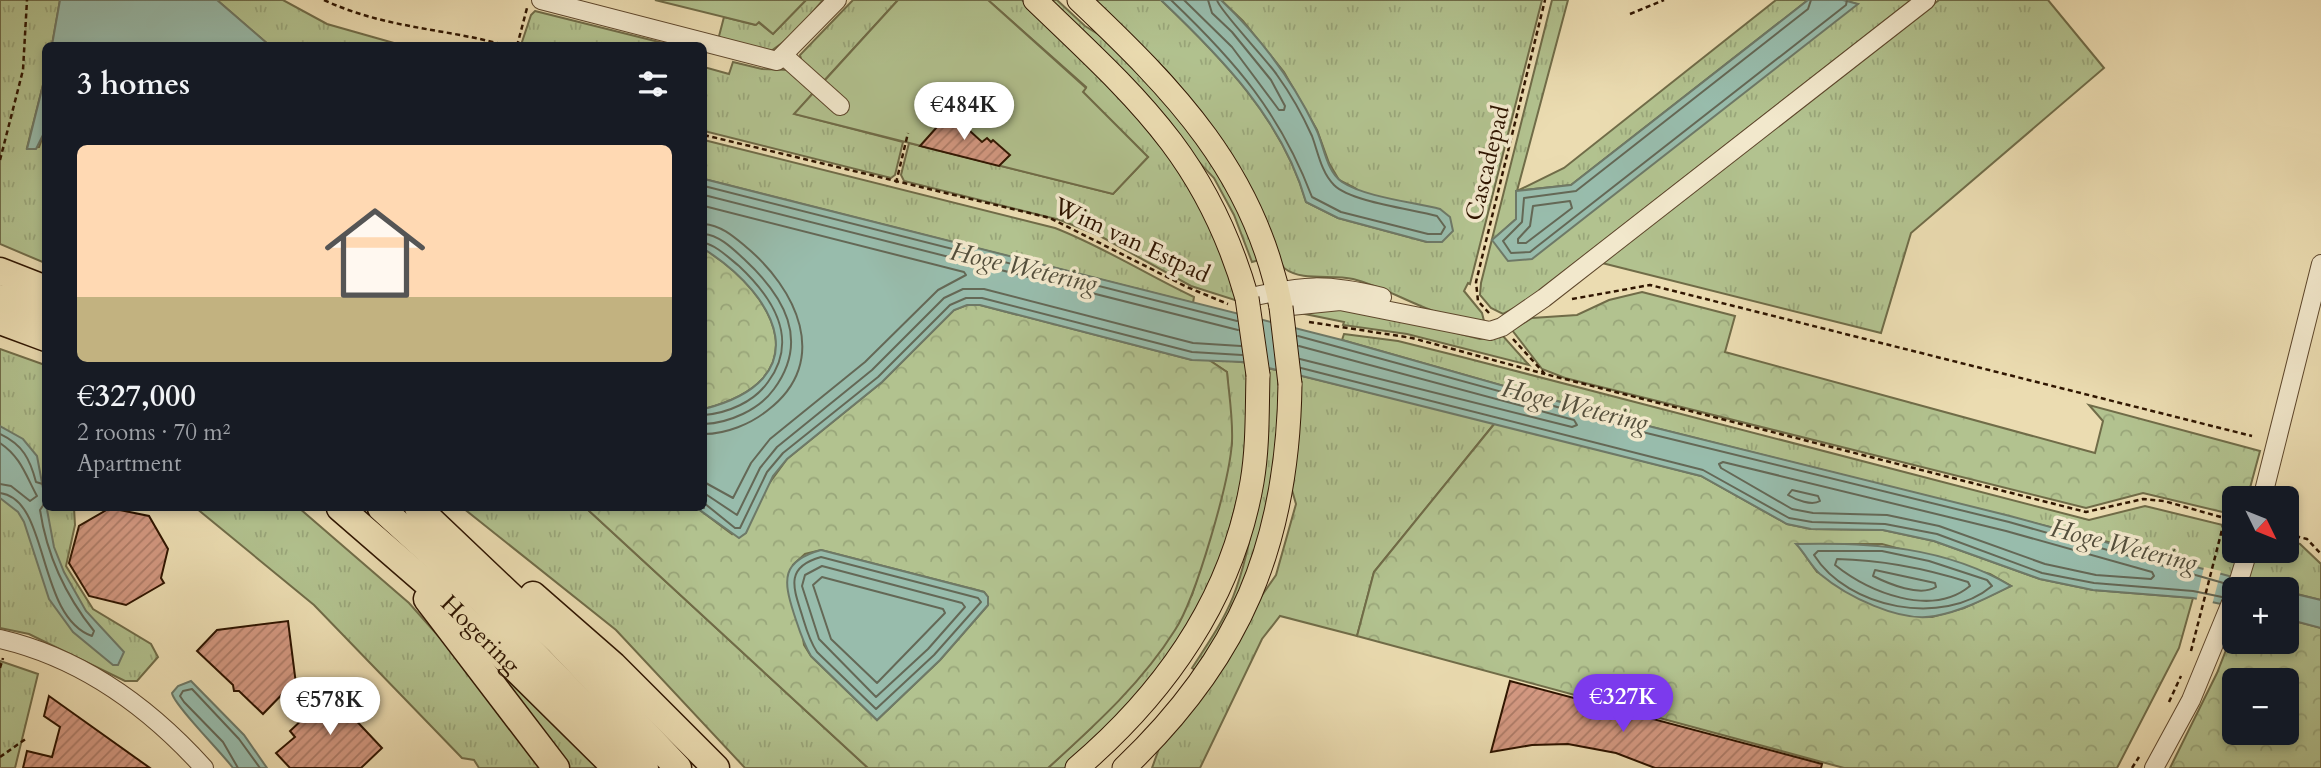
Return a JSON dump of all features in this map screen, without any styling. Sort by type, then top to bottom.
[{"type":"highway","points":[[2,277],[42,288]]},
{"type":"highway","points":[[2,277],[42,312]]},
{"type":"highway","points":[[0,321],[42,337]]},
{"type":"highway","name":"Hogering","points":[[344,511],[388,547],[510,661],[616,768]]},
{"type":"highway","points":[[384,511],[482,600],[645,768]]},
{"type":"highway","name":"Hogering","points":[[421,511],[558,641],[678,768]]},
{"type":"highway","points":[[388,547],[556,768]]},
{"type":"highway","points":[[465,550],[547,605],[716,768]]},
{"type":"main road","points":[[1035,0],[1136,97],[1180,152],[1213,207],[1242,302],[1258,375],[1257,443],[1252,483],[1225,578],[1194,637],[1170,673],[1098,760],[1077,768]]},
{"type":"main road","points":[[1079,0],[1155,72],[1188,110],[1216,150],[1257,227],[1279,299],[1290,384],[1287,455],[1282,493],[1257,580],[1230,636],[1195,691],[1157,737],[1125,768],[1098,760]]},
{"type":"street","points":[[541,0],[703,42]]},
{"type":"street","points":[[707,43],[777,61],[837,0]]},
{"type":"street","points":[[1242,302],[1279,299],[1340,301],[1398,310],[1470,328],[1490,331],[1502,327],[1544,298],[1926,0]]},
{"type":"street","points":[[783,55],[840,106]]},
{"type":"street","points":[[2265,486],[2321,264]]},
{"type":"street","points":[[2154,768],[2191,700],[2222,630]]},
{"type":"street","points":[[1,649],[44,652],[92,674],[158,721],[204,768]]},
{"type":"path","points":[[0,160],[23,70],[27,0]]},
{"type":"path","points":[[324,0],[352,13],[414,29],[466,34],[494,42]]},
{"type":"path","points":[[518,42],[530,0]]},
{"type":"path","name":"Cascadepad","points":[[1545,0],[1475,282],[1478,301],[1545,374]]},
{"type":"path","points":[[1630,14],[1664,0]]},
{"type":"path","points":[[896,183],[908,133]]},
{"type":"path","name":"Wim van Estpad","points":[[707,136],[1050,218],[1187,287],[1242,302]]},
{"type":"path","points":[[1544,298],[1563,301],[1650,285],[2252,436]]},
{"type":"path","points":[[1306,322],[1412,338],[2086,512],[2143,499],[2164,501],[2222,517]]},
{"type":"path","points":[[2187,661],[2222,533]]},
{"type":"path","points":[[2300,537],[2307,539],[2321,554]]},
{"type":"path","points":[[1,649],[14,658]]},
{"type":"path","points":[[0,668],[1,649]]},
{"type":"path","points":[[2165,709],[2183,670]]},
{"type":"path","points":[[0,757],[27,738]]},
{"type":"path","points":[[2132,768],[2142,752]]},
{"type":"green space","points":[[0,0],[60,0],[53,42],[42,42],[42,89],[27,148],[39,147],[42,139],[42,262],[0,244]]},
{"type":"green space","points":[[217,0],[283,0],[327,24],[390,42],[266,42]]},
{"type":"green space","points":[[655,0],[806,0],[773,34],[759,22],[756,25]]},
{"type":"green space","points":[[806,0],[823,0],[793,35],[771,51],[718,40],[724,17],[755,25],[758,22],[773,34]]},
{"type":"green space","points":[[853,0],[898,0],[823,82],[802,63],[800,55]]},
{"type":"green space","points":[[898,0],[988,0],[1086,88],[1083,92],[1148,157],[1113,194],[794,114]]},
{"type":"green space","points":[[988,0],[1022,0],[1138,112],[1207,213],[1238,301],[1191,286],[1100,236],[1060,220],[904,181],[901,175],[909,143],[1113,194],[1148,157],[1083,92],[1086,87]]},
{"type":"green space","points":[[1046,0],[1057,0],[1085,26],[1114,44],[1175,106],[1236,203],[1259,260],[1252,262],[1234,215],[1214,178]]},
{"type":"green space","points":[[1092,0],[1161,0],[1227,67],[1266,117],[1296,172],[1306,202],[1338,218],[1427,242],[1355,188],[1339,180],[1329,163],[1317,130],[1284,72],[1243,21],[1221,0],[1542,0],[1470,284],[1468,283],[1464,291],[1482,313],[1484,321],[1466,320],[1433,311],[1353,279],[1299,275],[1284,268],[1187,95],[1166,70]]},
{"type":"green space","points":[[1552,0],[1568,0],[1517,191],[1516,219],[1493,240],[1857,4],[1843,0],[1911,0],[1524,303],[1503,314],[1491,308],[1480,295],[1481,283]]},
{"type":"green space","points":[[1776,0],[1808,0],[1571,185],[1517,191],[1564,168]]},
{"type":"green space","points":[[1939,0],[2048,0],[2104,68],[1911,233],[1881,333],[1602,263]]},
{"type":"green space","points":[[535,11],[659,42],[522,42],[531,15]]},
{"type":"green space","points":[[733,62],[762,69],[789,70],[813,93],[795,114],[903,142],[895,175],[891,178],[707,132],[707,68],[729,74]]},
{"type":"green space","points":[[707,141],[1055,228],[1194,297],[1193,303],[707,180]]},
{"type":"green space","points":[[707,251],[730,268],[752,290],[767,313],[775,336],[774,358],[763,379],[740,396],[707,408]]},
{"type":"green space","points":[[1642,292],[1735,316],[1725,352],[2095,453],[2103,421],[2089,405],[2260,451],[2251,486],[2222,486],[2222,512],[2143,493],[2086,508],[1565,378],[1542,369],[1512,330],[1532,318],[1577,315],[1609,300]]},
{"type":"green space","points":[[967,305],[980,305],[1192,360],[1206,358],[1227,372],[1232,424],[1230,459],[1211,538],[1183,614],[1148,668],[1100,720],[1048,768],[868,768],[589,511],[701,511],[732,534],[787,459],[882,382],[954,310]],"holes":[[[821,550],[984,592],[988,597],[988,605],[940,660],[877,720],[811,656],[804,645],[793,565],[805,554]]]},
{"type":"green space","points":[[1362,309],[1480,339],[1503,336],[1529,365],[1407,334],[1343,325],[1344,322],[1305,314],[1313,310]]},
{"type":"green space","points":[[1344,334],[1398,341],[2089,520],[2145,506],[2222,525],[2222,564],[2300,564],[2300,544],[2321,564],[2321,600],[2299,595],[2299,577],[2228,577],[2098,539],[1624,420],[1342,340]]},
{"type":"green space","points":[[0,349],[42,364],[42,511],[74,511],[75,525],[66,566],[93,609],[151,644],[158,657],[137,681],[125,681],[29,634],[0,628]]},
{"type":"green space","points":[[1206,358],[1249,363],[1247,460],[1220,567],[1175,652],[1107,730],[1066,768],[1048,768],[1092,727],[1192,595],[1214,523],[1232,443],[1227,372]]},
{"type":"green space","points":[[1266,368],[1281,371],[1281,437],[1253,568],[1198,672],[1192,668],[1229,606],[1249,542],[1258,484]]},
{"type":"green space","points":[[1298,375],[1495,423],[1374,572],[1357,636],[1280,616],[1262,639],[1200,768],[1152,768],[1161,743],[1276,575],[1296,504],[1292,490]]},
{"type":"green space","points":[[1495,423],[1701,476],[1787,524],[1811,529],[1883,530],[1934,541],[2040,579],[2093,590],[2193,598],[2179,648],[2117,768],[1844,768],[1357,636],[1374,572]],"holes":[[[1797,544],[1882,544],[1990,574],[2011,586],[1964,608],[1932,617],[1909,615],[1817,572]]]},
{"type":"green space","points":[[200,511],[302,511],[409,603],[506,712],[549,768],[479,768],[474,760],[462,758],[314,605]]},
{"type":"green space","points":[[467,511],[589,511],[868,768],[745,768],[616,630]]},
{"type":"green space","points":[[2299,622],[2321,628],[2321,768],[2170,768],[2224,654],[2299,654]]},
{"type":"green space","points":[[471,636],[603,768],[563,768]]},
{"type":"green space","points":[[0,661],[38,674],[15,768],[0,768]]},
{"type":"water","points":[[60,0],[217,0],[266,42],[53,42]]},
{"type":"water","points":[[1161,0],[1221,0],[1262,44],[1286,77],[1316,129],[1332,171],[1342,182],[1363,192],[1440,209],[1450,217],[1453,231],[1442,242],[1427,242],[1338,218],[1306,202],[1296,172],[1266,117],[1227,67]]},
{"type":"water","points":[[1808,0],[1843,0],[1858,4],[1532,259],[1508,261],[1492,240],[1516,219],[1516,191],[1571,185]]},
{"type":"water","points":[[42,89],[42,137],[36,149],[27,149]]},
{"type":"water","name":"Hoge Wetering","points":[[707,180],[1342,340],[1624,420],[2010,516],[2233,577],[2222,577],[2222,604],[2193,598],[2093,590],[2040,579],[1934,541],[1883,530],[1811,529],[1787,524],[1701,476],[1298,375],[1243,362],[1192,360],[980,305],[967,305],[954,310],[882,382],[787,459],[773,476],[746,533],[739,538],[701,511],[707,511],[707,408],[740,396],[763,379],[774,358],[775,336],[767,313],[752,290],[730,268],[707,251]]},
{"type":"water","points":[[0,426],[23,439],[37,456],[42,483],[42,511],[47,511],[54,547],[64,572],[86,611],[124,652],[118,665],[113,665],[73,632],[49,599],[24,522],[18,512],[0,498]]},
{"type":"water","points":[[1796,544],[1880,546],[1934,555],[1986,573],[2011,586],[1974,604],[1945,614],[1921,617],[1890,612],[1859,599],[1831,582],[1817,571]]},
{"type":"water","points":[[821,550],[984,592],[988,597],[988,605],[940,660],[877,720],[811,656],[790,602],[787,582],[792,566],[798,560]]},
{"type":"water","points":[[2299,595],[2321,600],[2321,628],[2299,622]]},
{"type":"water","points":[[191,681],[244,735],[267,768],[233,768],[174,699],[172,693],[178,686]]},
{"type":"pier","points":[[2204,567],[2221,571],[2212,605],[2196,602]]},
{"type":"building","points":[[954,108],[964,117],[960,122],[982,142],[987,138],[991,142],[993,140],[1010,155],[999,166],[920,146]]},
{"type":"building","points":[[105,511],[125,511],[149,516],[168,549],[161,578],[164,583],[126,605],[89,596],[69,563],[79,526]]},
{"type":"building","points":[[288,621],[296,684],[292,684],[263,714],[239,691],[234,691],[233,685],[197,651],[217,630]]},
{"type":"building","points":[[1510,681],[1822,764],[1821,768],[1655,768],[1616,753],[1568,744],[1532,745],[1491,752]]},
{"type":"building","points":[[340,684],[358,703],[348,712],[382,748],[361,768],[290,768],[276,753],[295,737],[290,731]]},
{"type":"building","points":[[49,696],[150,768],[23,768],[27,751],[52,757],[60,727],[44,716]]}]
